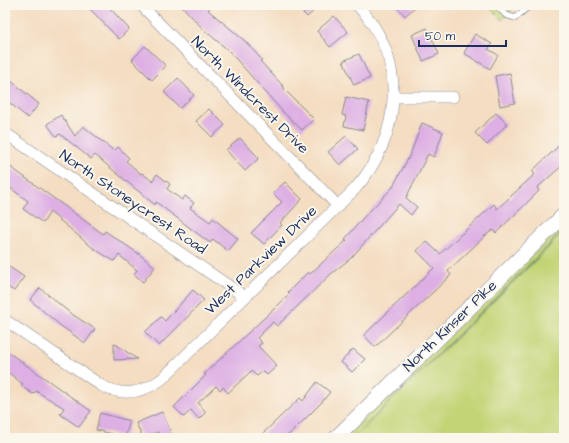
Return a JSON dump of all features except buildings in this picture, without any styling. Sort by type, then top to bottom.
[{"type":"street","name":"North Windcrest Drive","points":[[141,5],[338,206]]},
{"type":"street","name":"West Parkview Drive","points":[[5,320],[102,386],[112,391],[128,394],[150,387],[162,379],[338,206],[364,179],[379,156],[391,122],[394,97],[392,76],[386,53],[372,24],[357,5]]},
{"type":"street","points":[[394,97],[453,97]]},
{"type":"street","name":"North Stoneycrest Road","points":[[5,133],[245,297]]},
{"type":"street","name":"North Kinser Pike","points":[[336,438],[564,215]]},
{"type":"lane","points":[[496,5],[506,16],[515,18],[530,5]]},
{"type":"green space","points":[[487,5],[517,5],[502,20]]},
{"type":"green space","points":[[564,224],[564,438],[344,438]]},
{"type":"green space","points":[[564,230],[545,251],[353,438]]}]
